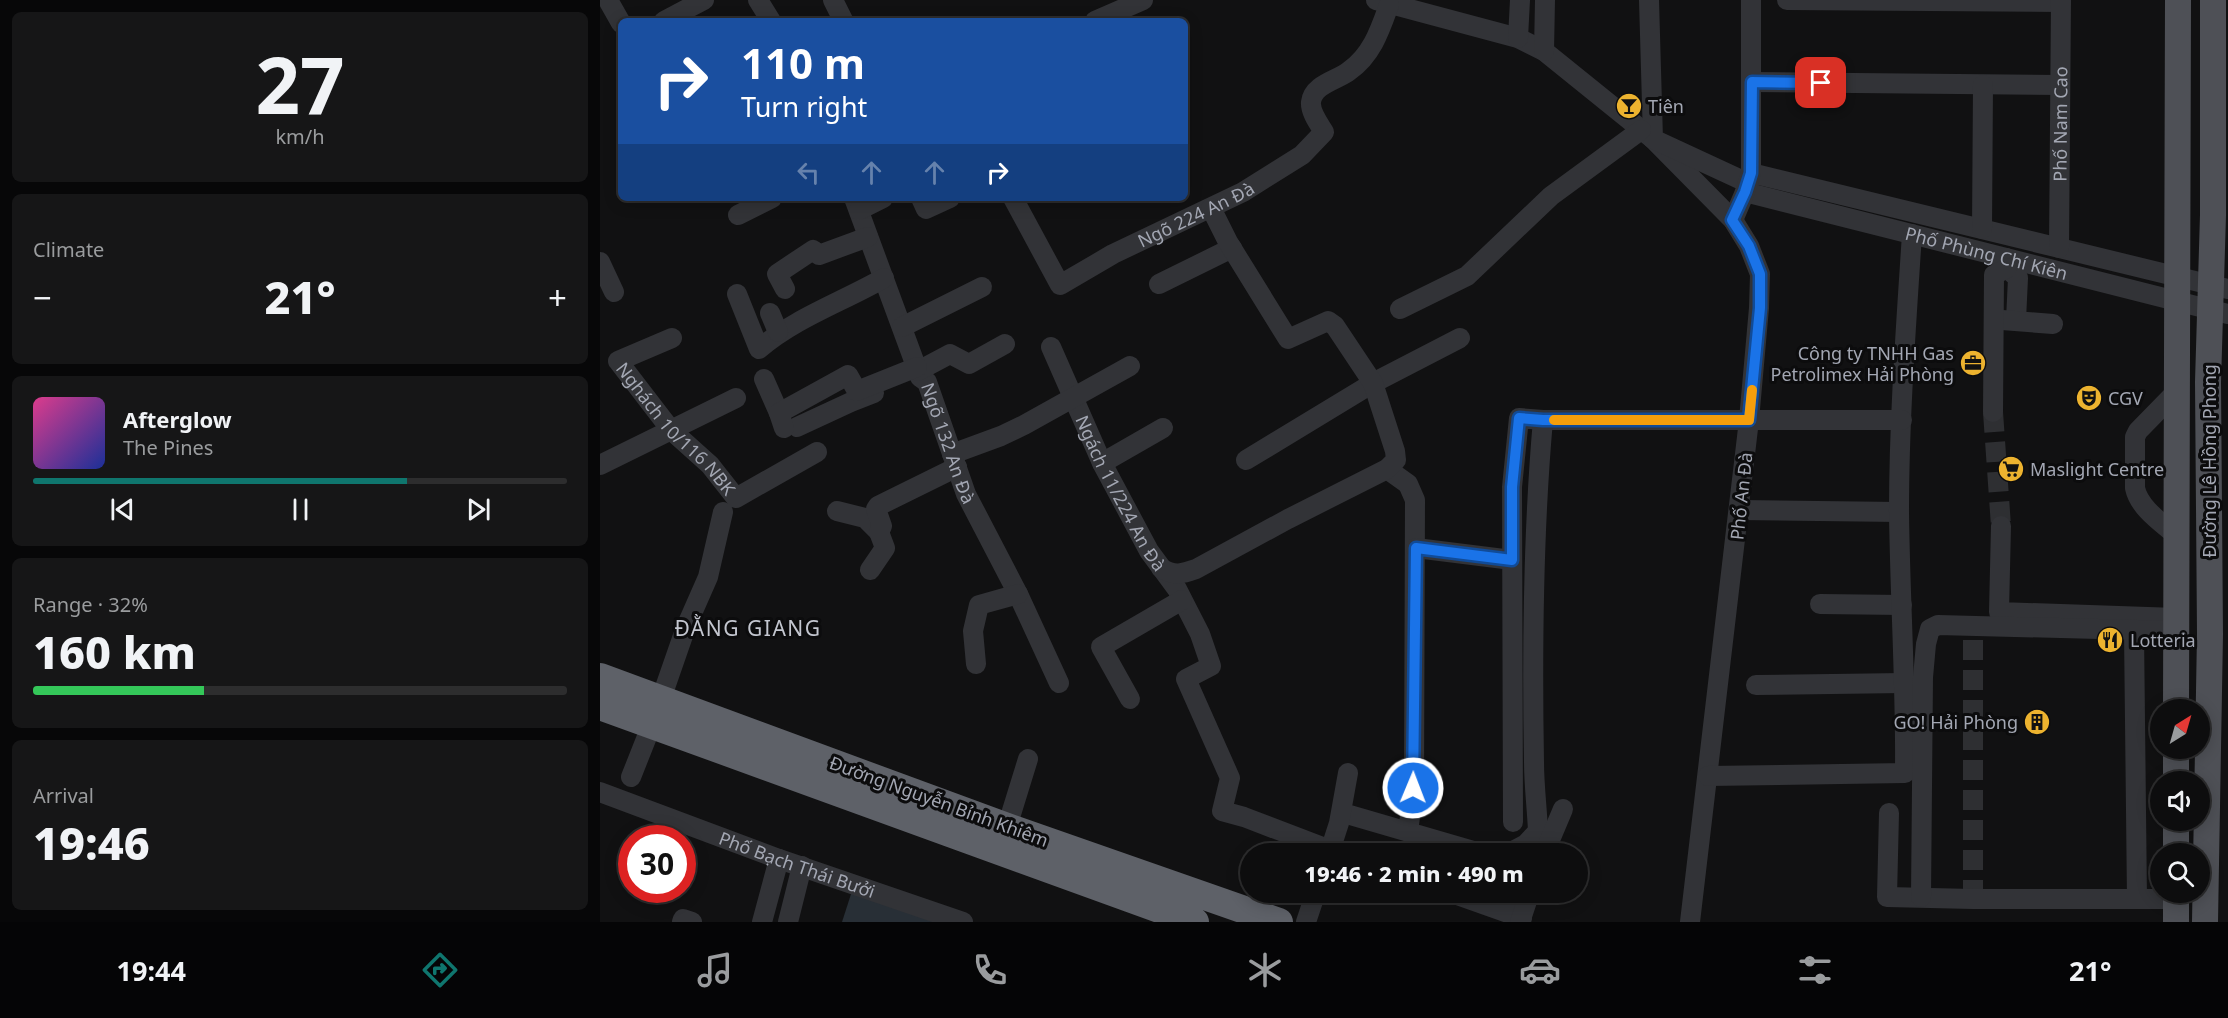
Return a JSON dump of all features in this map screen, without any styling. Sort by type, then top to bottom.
[{"type":"highway","name":"Đường Nguyễn Bỉnh Khiêm","points":[[600,677],[657,712],[1196,922]]},
{"type":"highway","name":"Đường Nguyễn Bỉnh Khiêm","points":[[600,706],[657,712],[1007,827],[1279,922]]},
{"type":"main road","name":"Đường Lê Hồng Phong","points":[[2176,699],[2178,0]]},
{"type":"main road","name":"Đường Lê Hồng Phong","points":[[2205,910],[2210,634],[2208,382],[2220,300],[2213,0]]},
{"type":"main road","points":[[2176,904],[2205,910]]},
{"type":"street","points":[[608,0],[618,18]]},
{"type":"street","points":[[670,18],[704,0]]},
{"type":"street","points":[[833,0],[842,18]]},
{"type":"street","points":[[1102,18],[1143,0]]},
{"type":"street","points":[[1382,3],[1518,38],[1520,0]]},
{"type":"street","points":[[1544,51],[1545,0]]},
{"type":"street","points":[[1647,135],[1649,0]]},
{"type":"street","points":[[1732,220],[1748,182],[1752,82],[1751,0]]},
{"type":"street","points":[[1787,0],[2061,1]]},
{"type":"street","name":"Phố Nam Cao","points":[[2059,248],[2061,1]]},
{"type":"street","name":"Ngõ 224 An Đà","points":[[1014,201],[1060,285],[1113,254],[1243,192],[1302,155],[1323,132],[1313,112],[1311,103],[1314,95],[1321,87],[1359,63],[1377,39],[1382,3]]},
{"type":"street","name":"Phố An Đà","points":[[1518,38],[1544,51],[1647,135],[1732,220],[1749,246],[1760,274],[1760,308],[1749,420],[1690,922]]},
{"type":"street","points":[[1752,82],[2060,85]]},
{"type":"street","points":[[1983,85],[1989,231],[2003,260],[2018,278],[2016,320]]},
{"type":"street","points":[[1647,135],[1748,182]]},
{"type":"street","points":[[1400,309],[1467,276],[1551,196],[1647,135]]},
{"type":"street","name":"Phố Phùng Chí Kiên","points":[[1748,182],[1989,231],[2178,277],[2220,300]]},
{"type":"street","name":"Phố Phùng Chí Kiên","points":[[1748,182],[2003,260],[2178,302],[2220,300]]},
{"type":"street","points":[[738,215],[766,201]]},
{"type":"street","points":[[922,201],[926,209],[943,201]]},
{"type":"street","name":"Ngõ 132 An Đà","points":[[857,204],[918,371],[927,382],[966,494],[1018,594],[1059,683]]},
{"type":"street","points":[[1161,568],[1171,574],[1182,574],[1196,569],[1387,469],[1396,460],[1373,383],[1335,327],[1328,321],[1288,339],[1232,248],[1211,207]]},
{"type":"street","points":[[1912,234],[1899,512],[1905,773],[1920,831]]},
{"type":"street","points":[[785,289],[777,274],[813,250],[819,255],[868,237]]},
{"type":"street","points":[[1159,284],[1232,248]]},
{"type":"street","points":[[1993,412],[1994,275],[2003,260]]},
{"type":"street","points":[[600,262],[614,292]]},
{"type":"street","points":[[737,294],[759,349],[778,332],[851,297],[884,278]]},
{"type":"street","points":[[902,327],[982,287]]},
{"type":"street","points":[[770,312],[778,332]]},
{"type":"street","points":[[1993,320],[2053,324]]},
{"type":"street","name":"Nghách 10/116 NBK","points":[[672,338],[618,361],[671,430],[710,465],[736,498],[817,452]]},
{"type":"street","points":[[1245,460],[1373,383],[1460,338]]},
{"type":"street","points":[[764,379],[787,422],[848,375],[857,391],[918,371],[950,354],[969,364],[1005,344]]},
{"type":"street","name":"Ngách 11/224 An Đà","points":[[1051,346],[1102,463],[1149,551],[1182,600],[1200,634],[1210,666],[1186,679],[1230,778],[1222,811],[1244,817],[1310,843]]},
{"type":"street","points":[[879,532],[882,526],[876,509],[878,506],[1000,436],[1130,366]]},
{"type":"street","points":[[2177,536],[2136,496],[2135,438],[2138,431],[2178,390]]},
{"type":"street","points":[[600,465],[736,398]]},
{"type":"street","points":[[1513,822],[1512,487],[1519,418],[1543,420],[1902,420]]},
{"type":"street","points":[[1527,843],[1538,831],[1534,763],[1535,629],[1539,469],[1543,420]]},
{"type":"street","points":[[1102,463],[1163,428]]},
{"type":"street","points":[[1387,469],[1408,484],[1415,500],[1413,788],[1408,831]]},
{"type":"street","points":[[1739,510],[1899,512]]},
{"type":"street","points":[[837,511],[865,519],[879,532],[885,548],[870,570]]},
{"type":"street","points":[[631,777],[657,712],[686,627],[708,577],[723,512]]},
{"type":"street","points":[[2001,526],[1999,612],[2177,625]]},
{"type":"street","points":[[1416,548],[1512,560]]},
{"type":"street","points":[[976,664],[973,631],[979,605],[1018,594]]},
{"type":"street","points":[[1130,699],[1101,647],[1182,600]]},
{"type":"street","points":[[1820,604],[1902,605]]},
{"type":"street","points":[[1921,897],[1923,677],[1926,644],[1933,627],[1973,633],[2134,632],[2177,625]]},
{"type":"street","points":[[2134,632],[2137,899]]},
{"type":"street","points":[[1756,685],[1904,683]]},
{"type":"street","points":[[1007,827],[1028,759]]},
{"type":"street","points":[[1335,843],[1348,773]]},
{"type":"street","points":[[1708,776],[1905,773]]},
{"type":"street","name":"Phố Bạch Thái Bưởi","points":[[600,792],[779,859],[963,922]]},
{"type":"street","points":[[1549,843],[1563,809]]},
{"type":"street","points":[[1889,813],[1887,897],[1973,894],[2137,899],[2176,904]]},
{"type":"street","points":[[1350,815],[1448,843]]},
{"type":"street","points":[[762,922],[779,859]]},
{"type":"street","points":[[788,922],[802,866]]},
{"type":"street","points":[[1306,922],[1312,903]]},
{"type":"street","points":[[1477,903],[1521,920],[1526,903]]},
{"type":"street","points":[[682,922],[683,919],[692,922]]},
{"type":"shaded area","points":[[852,891],[942,922],[842,922]]},
{"type":"tunnel","points":[[1993,412],[2001,526]]},
{"type":"tunnel","points":[[1973,640],[1973,889]]},
{"type":"slow traffic","points":[[1554,420],[1749,420],[1752,390]]},
{"type":"place","name":"Tiên","points":[[1629,106]]},
{"type":"place","name":"Công ty TNHH Gas Petrolimex Hải Phòng","points":[[1973,363]]},
{"type":"place","name":"CGV","points":[[2089,398]]},
{"type":"place","name":"Maslight Centre","points":[[2011,469]]},
{"type":"place","name":"Lotteria","points":[[2110,640]]},
{"type":"place","name":"GO! Hải Phòng","points":[[2037,722]]},
{"type":"district","name":"ĐẰNG GIANG","points":[[748,628]]},
{"type":"route","points":[[1413,788],[1416,548],[1512,560],[1512,487],[1519,418],[1749,420],[1760,308],[1760,274],[1749,246],[1732,220],[1751,173],[1752,82],[1821,83]]}]
